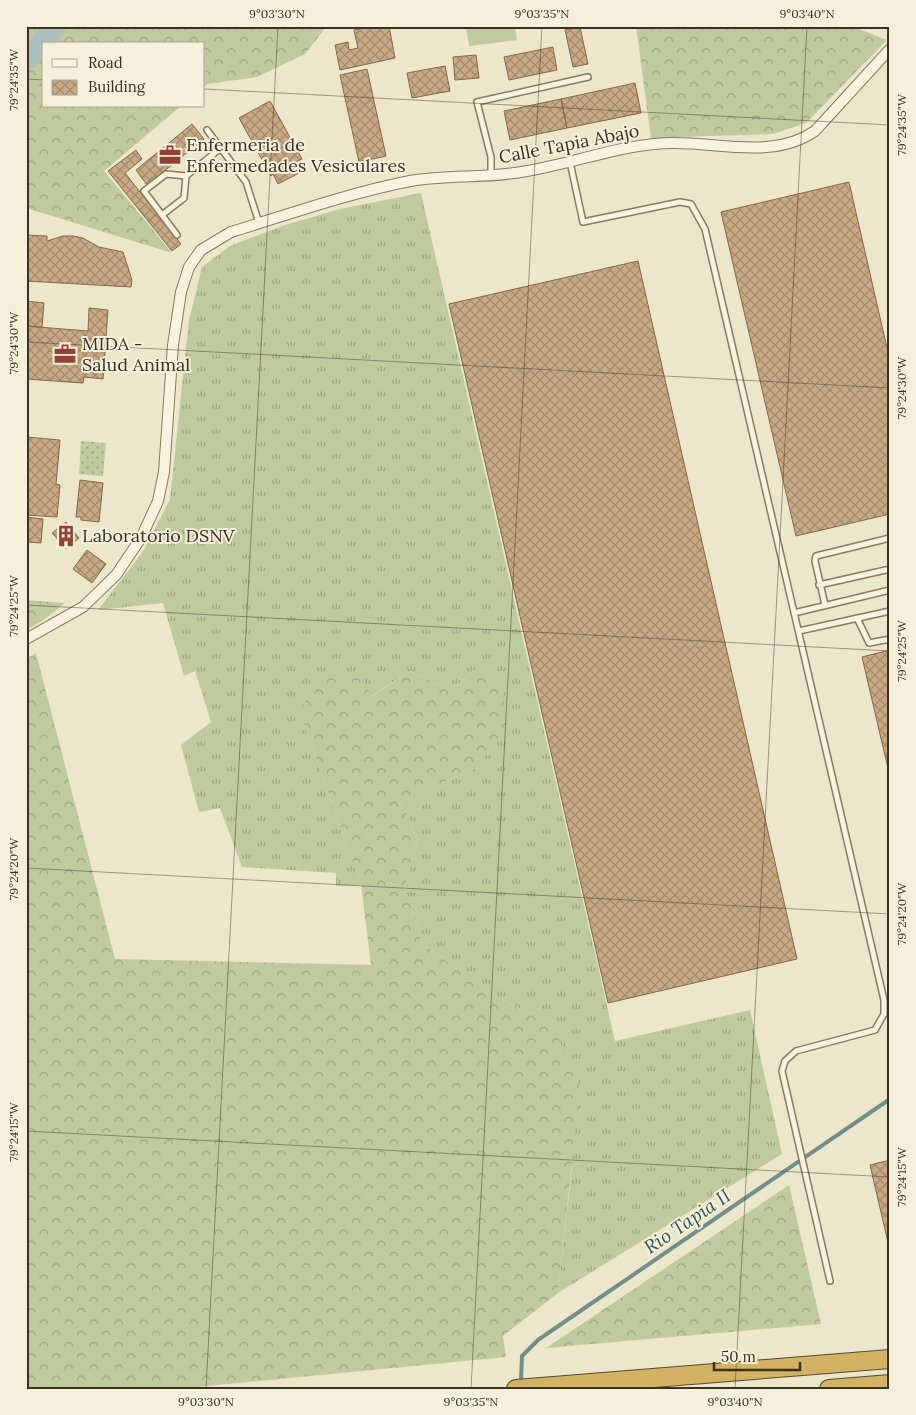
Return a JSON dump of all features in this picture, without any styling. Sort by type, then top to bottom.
[{"type":"highway","points":[[516,1389],[890,1359]]},
{"type":"highway","points":[[829,1389],[890,1384]]},
{"type":"street","name":"Calle Tapia Abajo","points":[[26,639],[83,607],[116,575],[141,538],[158,501],[164,472],[173,345],[181,292],[189,267],[201,250],[215,239],[231,232],[372,190],[412,181],[526,172],[643,145],[672,143],[753,148],[802,140],[815,131],[890,49]]},
{"type":"lane","points":[[491,175],[491,158],[476,102],[588,77]]},
{"type":"lane","points":[[207,130],[246,182],[260,223]]},
{"type":"lane","points":[[177,234],[144,191],[166,174],[186,176],[221,148]]},
{"type":"lane","points":[[570,161],[583,222],[680,202],[691,204],[705,229],[799,632],[884,1000],[884,1014],[875,1030],[796,1051],[785,1061],[782,1071],[830,1281]]},
{"type":"lane","points":[[162,215],[184,198],[186,176]]},
{"type":"lane","points":[[824,605],[815,561],[819,554],[890,538]]},
{"type":"lane","points":[[819,585],[890,569]]},
{"type":"lane","points":[[794,613],[890,590]]},
{"type":"lane","points":[[799,632],[890,611]]},
{"type":"lane","points":[[857,618],[869,642],[890,639]]},
{"type":"green space","points":[[26,26],[327,26],[305,54],[257,77],[207,84],[205,86],[205,42],[42,42],[42,108],[179,108],[104,171],[172,253],[26,208]]},
{"type":"green space","points":[[466,26],[515,26],[517,40],[469,46]]},
{"type":"green space","points":[[636,26],[851,26],[887,40],[806,123],[773,134],[651,138]]},
{"type":"green space","points":[[421,193],[615,1041],[750,1010],[782,1154],[558,1293],[572,1166],[553,1026],[487,991],[422,943],[405,887],[417,841],[401,801],[477,768],[477,668],[450,691],[410,671],[371,696],[300,713],[361,885],[336,886],[336,873],[242,867],[220,808],[199,812],[181,745],[211,722],[195,671],[184,676],[163,603],[98,610],[144,550],[170,499],[189,320],[202,267],[230,246],[285,225],[340,209]]},
{"type":"green space","points":[[81,441],[106,443],[103,476],[79,474]]},
{"type":"green space","points":[[26,600],[65,603],[42,621],[26,630]]},
{"type":"green space","points":[[36,653],[115,959],[371,965],[361,885],[300,713],[319,672],[359,675],[372,696],[410,671],[450,691],[477,668],[503,683],[506,727],[477,768],[401,801],[417,841],[405,887],[422,943],[487,991],[553,1026],[580,1087],[558,1293],[503,1336],[506,1357],[177,1389],[26,1389],[26,659]]},
{"type":"green space","points":[[789,1185],[821,1324],[546,1348]]},
{"type":"building","points":[[369,26],[389,26],[395,58],[340,70],[335,45],[348,42],[349,50],[358,48],[354,30]]},
{"type":"building","points":[[580,27],[588,64],[573,67],[565,30]]},
{"type":"building","points":[[553,47],[557,70],[509,80],[504,57]]},
{"type":"building","points":[[476,55],[479,78],[455,80],[453,57]]},
{"type":"building","points":[[445,66],[450,91],[412,98],[407,73]]},
{"type":"building","points":[[367,69],[386,156],[359,162],[340,75]]},
{"type":"building","points":[[635,83],[641,113],[567,128],[561,99]]},
{"type":"building","points":[[561,99],[567,128],[510,140],[504,111]]},
{"type":"building","points":[[270,101],[302,159],[294,163],[299,173],[278,184],[273,174],[271,176],[239,118]]},
{"type":"building","name":"Enfermeria de Enfermedades Vesiculares","points":[[192,124],[204,139],[147,185],[136,170]]},
{"type":"building","points":[[136,150],[142,159],[125,173],[181,244],[172,251],[108,171]]},
{"type":"building","points":[[849,182],[890,361],[890,514],[796,536],[721,212]]},
{"type":"building","points":[[26,235],[47,236],[47,241],[63,236],[73,236],[83,238],[99,247],[123,252],[132,280],[131,287],[26,281]]},
{"type":"building","points":[[638,261],[797,959],[608,1003],[449,304]]},
{"type":"building","points":[[26,301],[44,303],[42,327],[26,326]]},
{"type":"building","name":"MIDA - Salud Animal","points":[[89,308],[108,310],[103,379],[84,377],[83,383],[26,379],[26,326],[88,331]]},
{"type":"building","points":[[26,437],[60,440],[56,484],[60,485],[57,517],[26,515]]},
{"type":"building","points":[[80,480],[103,483],[99,522],[81,520],[81,517],[76,517]]},
{"type":"building","points":[[26,517],[43,519],[41,543],[26,542]]},
{"type":"building","name":"Laboratorio DSNV","points":[[66,522],[79,538],[66,549],[52,533]]},
{"type":"building","points":[[87,550],[106,564],[92,583],[73,569]]},
{"type":"building","points":[[890,650],[890,777],[862,657]]},
{"type":"building","points":[[890,1160],[890,1251],[870,1165]]},
{"type":"waterway","points":[[26,60],[56,26]]},
{"type":"waterway","name":"Rio Tapia II","points":[[521,1380],[522,1356],[538,1340],[890,1099]]},
{"type":"place","name":"Enfermeria de Enfermedades Vesiculares","points":[[170,155]]},
{"type":"place","name":"MIDA - Salud Animal","points":[[65,354]]},
{"type":"place","name":"Laboratorio DSNV","points":[[66,536]]}]
